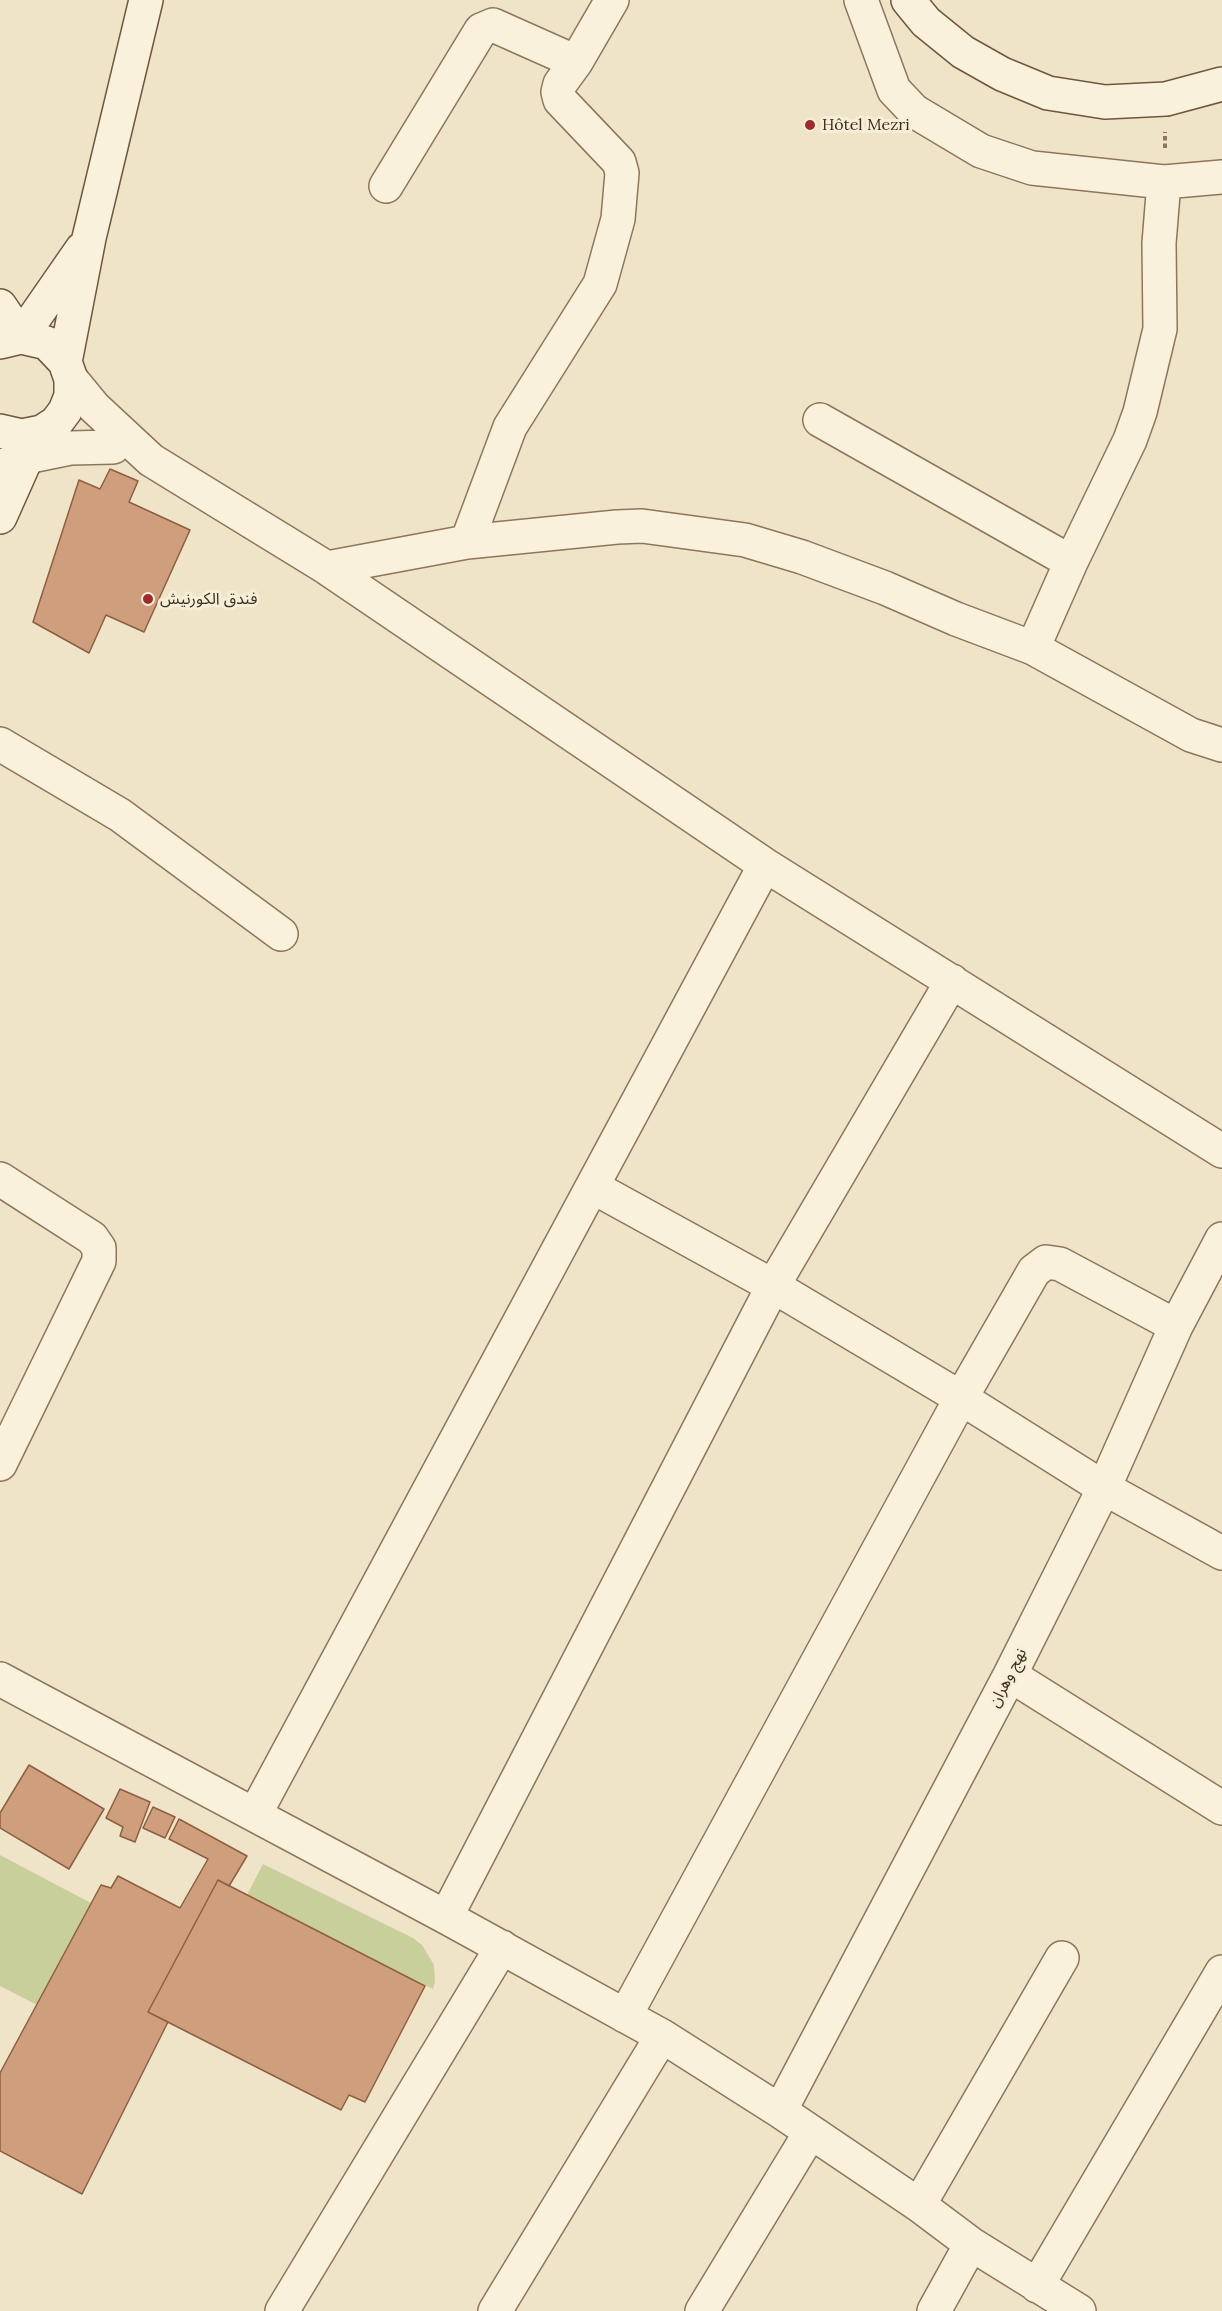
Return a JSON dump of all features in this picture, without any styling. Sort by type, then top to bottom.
[{"type":"street","points":[[0,517],[26,448],[56,423],[65,411],[71,396],[68,370],[89,238],[146,0]]},
{"type":"street","points":[[467,542],[510,427],[600,284],[618,219],[622,173],[619,162],[560,100],[558,92],[560,84],[576,62],[612,0]]},
{"type":"street","points":[[861,0],[894,90],[914,111],[981,151],[1032,168],[1164,182],[1222,177]]},
{"type":"street","points":[[908,0],[926,22],[963,52],[1002,74],[1048,93],[1105,102],[1166,99],[1222,84]]},
{"type":"street","points":[[386,186],[481,30],[493,26],[576,62]]},
{"type":"street","points":[[1033,648],[1071,562],[1130,441],[1140,412],[1160,329],[1159,243],[1164,182]]},
{"type":"street","points":[[11,339],[89,238]]},
{"type":"street","points":[[0,306],[11,339]]},
{"type":"street","points":[[11,339],[47,343],[94,406],[151,460],[327,568],[765,865],[1222,1151]]},
{"type":"street","points":[[820,420],[1071,562]]},
{"type":"street","points":[[0,431],[22,436],[26,448]]},
{"type":"street","points":[[26,448],[84,437],[151,460]]},
{"type":"street","points":[[327,568],[467,542],[642,526],[745,540],[802,557],[885,588],[956,619],[1033,648],[1191,735],[1222,745]]},
{"type":"street","points":[[0,744],[120,815],[281,934]]},
{"type":"street","points":[[255,1814],[765,865]]},
{"type":"street","points":[[446,1917],[773,1286],[952,981]]},
{"type":"street","points":[[0,1179],[92,1238],[99,1248],[99,1262],[0,1464]]},
{"type":"street","points":[[593,1187],[773,1286],[960,1398],[1104,1488],[1222,1553]]},
{"type":"street","name":"نهج وهران","points":[[780,2111],[1010,1675],[1104,1488],[1176,1326],[1222,1239]]},
{"type":"street","points":[[626,2016],[960,1398],[1034,1271],[1046,1262],[1060,1264],[1176,1326]]},
{"type":"street","points":[[1010,1675],[1222,1808]]},
{"type":"street","points":[[0,1678],[502,1947],[662,2036],[780,2111],[919,2205],[971,2244],[1079,2311]]},
{"type":"street","points":[[282,2311],[502,1947]]},
{"type":"street","points":[[919,2205],[1062,1958]]},
{"type":"street","points":[[1037,2286],[1222,1972]]},
{"type":"street","points":[[495,2311],[662,2036]]},
{"type":"street","points":[[702,2311],[810,2133]]},
{"type":"street","points":[[934,2311],[971,2244]]},
{"type":"path","points":[[1164,182],[1166,99]]},
{"type":"green space","points":[[0,1855],[91,1903],[37,2005],[0,1986]]},
{"type":"green space","points":[[263,1864],[413,1938],[422,1945],[434,1965],[433,1989],[247,1895]]},
{"type":"building","points":[[110,469],[138,481],[129,502],[190,530],[144,632],[106,615],[89,653],[33,622],[79,480],[100,489]]},
{"type":"building","points":[[29,1765],[104,1809],[69,1869],[0,1828],[0,1813]]},
{"type":"building","points":[[120,1789],[150,1802],[135,1842],[120,1836],[123,1827],[106,1818]]},
{"type":"building","points":[[153,1807],[175,1817],[165,1838],[143,1828]]},
{"type":"building","points":[[179,1819],[247,1856],[229,1886],[218,1880],[148,2012],[168,2022],[82,2194],[0,2151],[0,2073],[101,1885],[111,1888],[118,1876],[180,1908],[208,1859],[169,1839]]},
{"type":"building","points":[[218,1880],[425,1986],[365,2102],[349,2095],[341,2110],[148,2012]]},
{"type":"place","name":"Hôtel Mezri","points":[[810,125]]},
{"type":"place","name":"فندق الكورنيش","points":[[148,599]]}]
